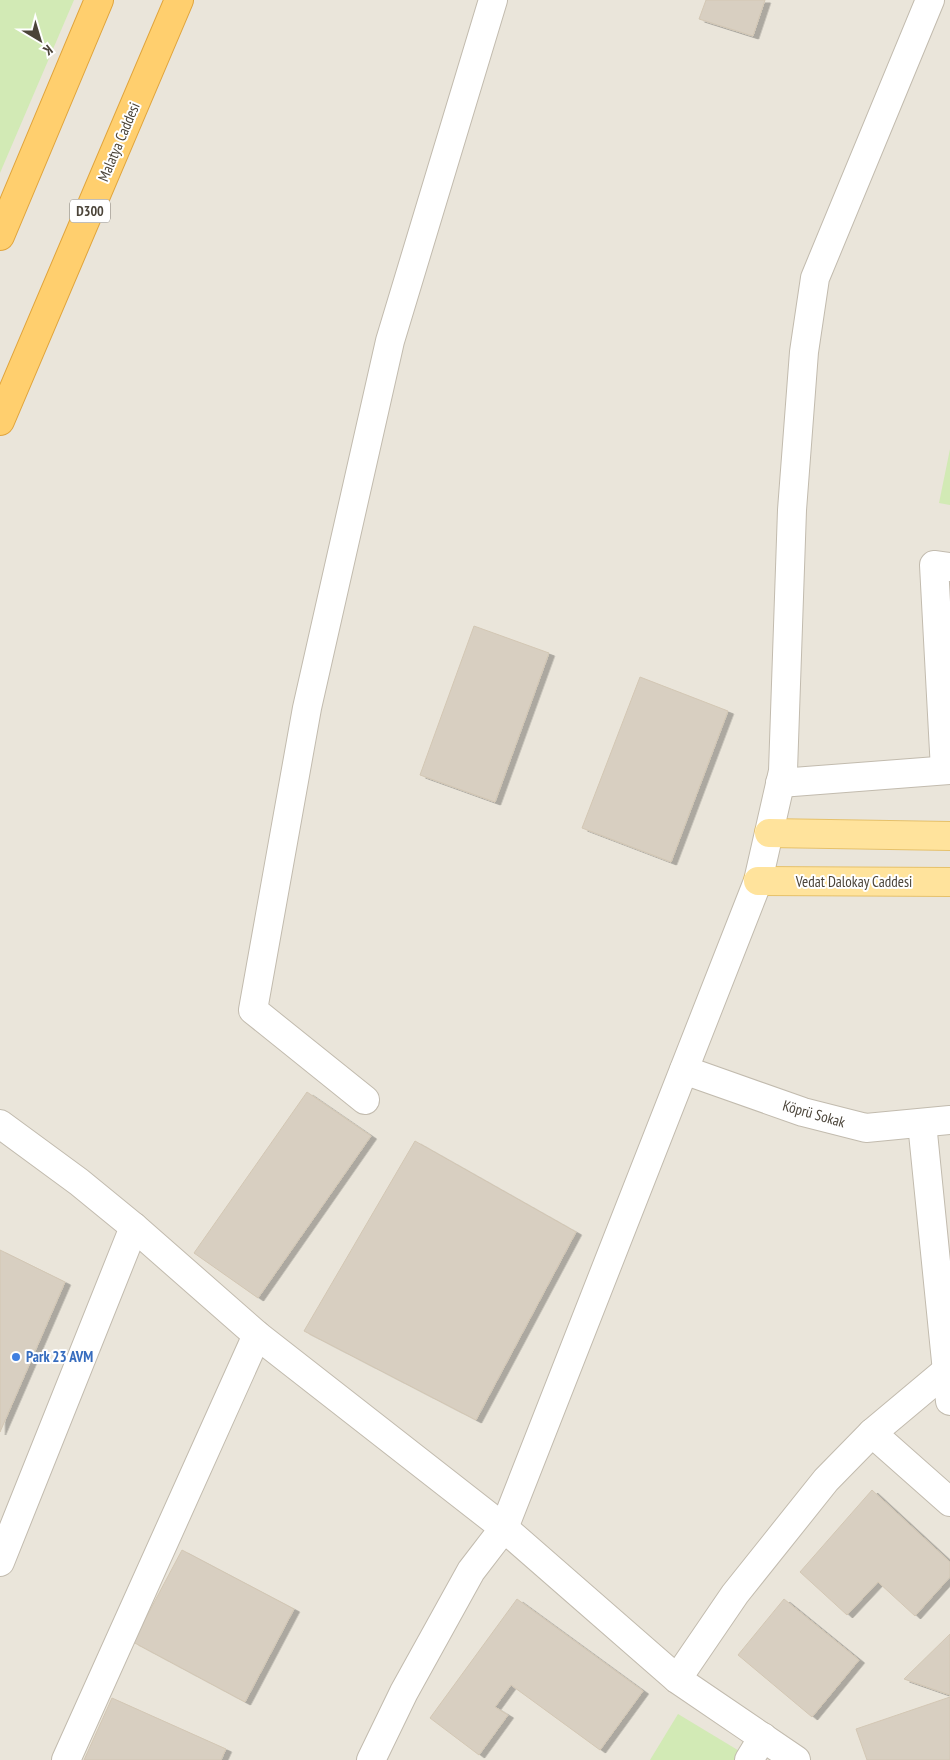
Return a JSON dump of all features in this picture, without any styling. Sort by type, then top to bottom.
[{"type":"highway","points":[[0,236],[99,0]]},
{"type":"highway","name":"Malatya Caddesi","points":[[0,422],[180,0]]},
{"type":"main road","points":[[769,833],[950,836]]},
{"type":"main road","name":"Vedat Dalokay Caddesi","points":[[758,881],[950,882]]},
{"type":"street","points":[[365,1100],[253,1010],[307,708],[390,341],[494,0]]},
{"type":"street","points":[[371,1760],[404,1692],[471,1571],[504,1528],[758,881],[783,771],[792,510],[804,352],[815,278],[930,0]]},
{"type":"street","points":[[780,783],[947,770],[934,566],[950,566]]},
{"type":"street","name":"Köprü Sokak","points":[[684,1070],[803,1112],[866,1128],[950,1120]]},
{"type":"street","points":[[922,1123],[950,1401]]},
{"type":"street","points":[[0,1124],[79,1182],[134,1227],[257,1335],[504,1528],[756,1749],[796,1760]]},
{"type":"street","points":[[0,1562],[134,1227]]},
{"type":"street","points":[[66,1760],[257,1335]]},
{"type":"street","points":[[677,1679],[741,1586],[826,1480],[872,1432],[946,1370]]},
{"type":"street","points":[[872,1432],[950,1502]]},
{"type":"shaded area","points":[[0,0],[950,0],[950,1760],[0,1760]]},
{"type":"green space","points":[[0,0],[74,0],[0,173]]},
{"type":"green space","points":[[950,449],[950,505],[939,503]]},
{"type":"green space","points":[[678,1714],[741,1752],[736,1760],[650,1760]]},
{"type":"building","points":[[706,0],[765,0],[753,36],[699,19]]},
{"type":"building","points":[[474,626],[549,653],[495,802],[420,775]]},
{"type":"building","points":[[640,677],[728,711],[671,862],[582,828]]},
{"type":"building","points":[[307,1092],[371,1136],[258,1298],[194,1253]]},
{"type":"building","points":[[415,1141],[576,1232],[476,1420],[304,1331]]},
{"type":"building","name":"Park 23 AVM","points":[[0,1250],[65,1282],[0,1432]]},
{"type":"building","points":[[872,1490],[950,1562],[950,1577],[915,1616],[878,1582],[847,1615],[800,1572]]},
{"type":"building","points":[[182,1550],[294,1609],[245,1702],[133,1642]]},
{"type":"building","points":[[517,1599],[643,1691],[600,1750],[511,1685],[495,1707],[508,1715],[479,1755],[430,1718]]},
{"type":"building","points":[[784,1599],[859,1660],[812,1717],[738,1655]]},
{"type":"building","points":[[950,1634],[950,1695],[904,1679]]},
{"type":"building","points":[[950,1697],[950,1760],[867,1760],[856,1729]]},
{"type":"building","points":[[112,1698],[226,1749],[221,1760],[84,1760]]},
{"type":"place","name":"Park 23 AVM","points":[[16,1357]]}]
